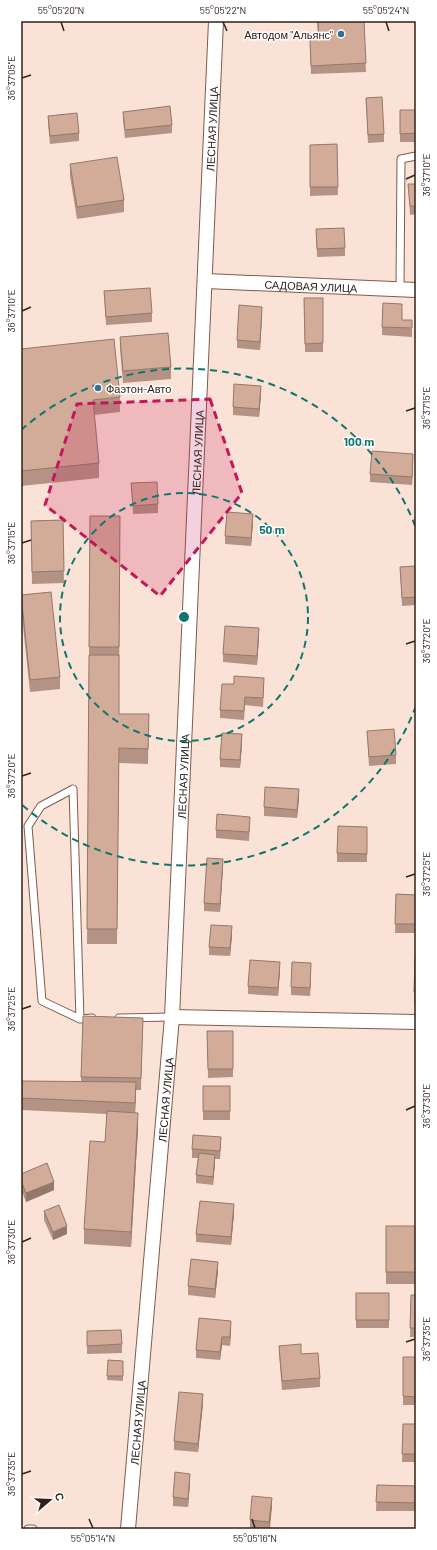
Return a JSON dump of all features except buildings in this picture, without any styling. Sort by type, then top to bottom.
[{"type":"street","name":"ЛЕСНАЯ УЛИЦА","points":[[128,1529],[172,1017],[206,281],[216,21]]},
{"type":"street","name":"САДОВАЯ УЛИЦА","points":[[206,281],[416,290]]},
{"type":"street","points":[[172,1017],[416,1022]]},
{"type":"lane","points":[[400,290],[401,159],[416,156]]},
{"type":"lane","points":[[80,1019],[73,789],[41,806],[28,826],[42,1001],[80,1019],[172,1017]]},
{"type":"lane","points":[[28,1529],[33,1529]]},
{"type":"highlighted area","points":[[210,399],[242,493],[160,596],[45,505],[77,404]]},
{"type":"place","name":"Автодом \"Альянс\"","points":[[341,34]]},
{"type":"place","name":"Фаэтон-Авто","points":[[98,388]]}]
